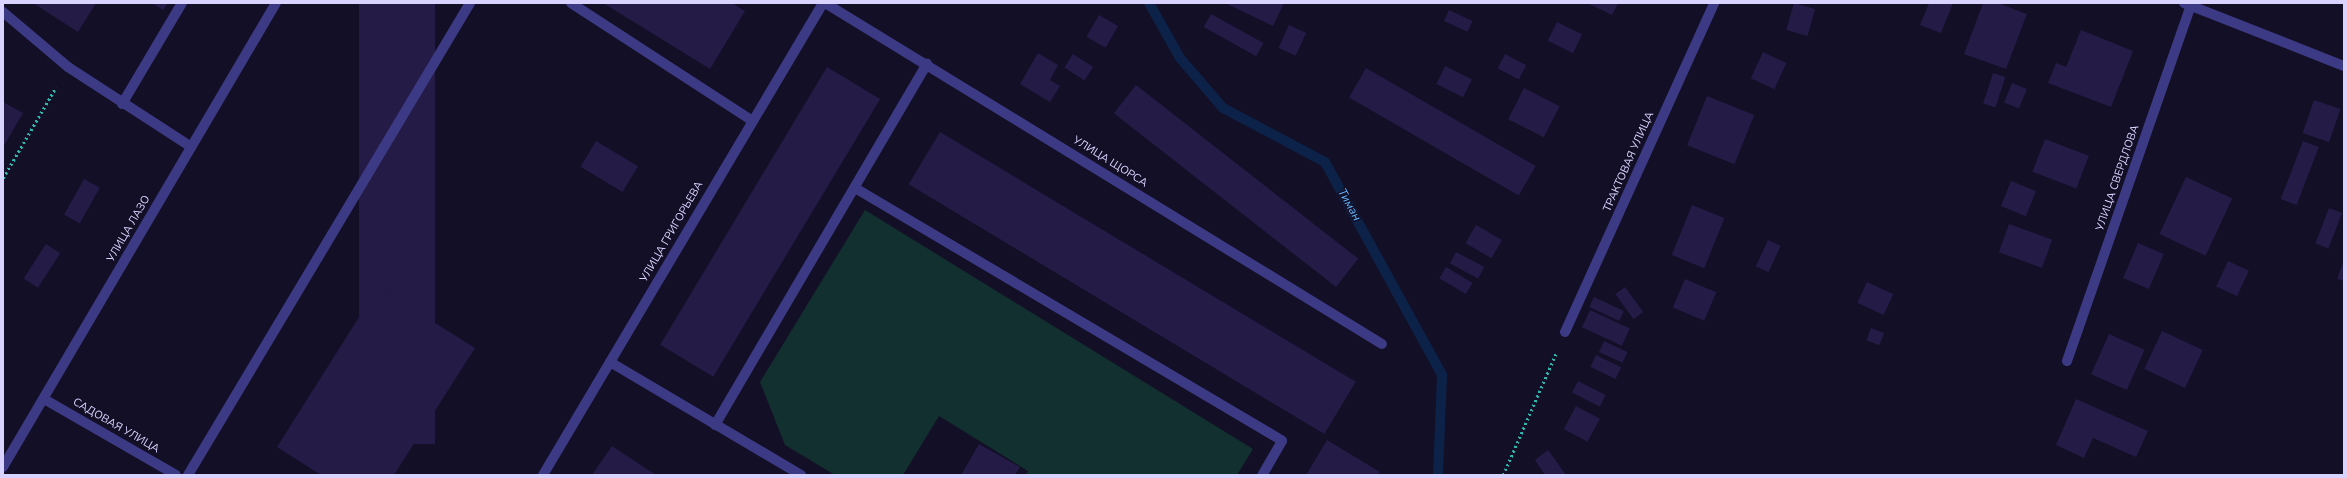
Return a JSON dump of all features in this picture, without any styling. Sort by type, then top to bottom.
[{"type":"street","points":[[122,104],[182,3]]},
{"type":"street","name":"УЛИЦА ЛАЗО","points":[[3,467],[276,3]]},
{"type":"street","points":[[188,475],[470,3]]},
{"type":"street","points":[[571,3],[752,120]]},
{"type":"street","name":"УЛИЦА ГРИГОРЬЕВА","points":[[543,475],[752,120],[824,3]]},
{"type":"street","name":"УЛИЦА ЩОРСА","points":[[824,3],[927,64],[1382,344]]},
{"type":"street","name":"ТРАКТОВАЯ УЛИЦА","points":[[1565,332],[1714,3]]},
{"type":"street","points":[[2189,4],[2344,66]]},
{"type":"street","name":"УЛИЦА СВЕРДЛОВА","points":[[2067,361],[2189,4]]},
{"type":"street","points":[[3,12],[68,68],[191,148]]},
{"type":"street","points":[[716,425],[927,64]]},
{"type":"street","points":[[855,188],[1282,441],[1262,475]]},
{"type":"street","points":[[610,362],[801,475]]},
{"type":"street","name":"САДОВАЯ УЛИЦА","points":[[44,399],[176,475]]},
{"type":"path","points":[[3,178],[68,68]]},
{"type":"path","points":[[1502,475],[1565,332]]},
{"type":"green space","points":[[865,210],[1253,449],[1237,475],[1026,475],[1028,471],[939,416],[903,475],[835,475],[785,445],[760,382]]},
{"type":"building","points":[[33,3],[96,3],[78,32]]},
{"type":"building","points":[[152,3],[168,3],[163,10]]},
{"type":"building","points":[[359,3],[435,3],[435,444],[359,444]]},
{"type":"building","points":[[603,3],[732,3],[745,11],[710,69]]},
{"type":"building","points":[[1225,3],[1284,3],[1273,26]]},
{"type":"building","points":[[1587,3],[1618,3],[1612,15]]},
{"type":"building","points":[[1794,3],[1815,9],[1807,36],[1786,30]]},
{"type":"building","points":[[1929,3],[1953,3],[1941,33],[1920,25]]},
{"type":"building","points":[[1983,3],[1998,3],[2027,14],[2006,69],[1964,54]]},
{"type":"building","points":[[1449,10],[1473,21],[1467,32],[1444,21]]},
{"type":"building","points":[[1211,14],[1263,43],[1256,56],[1204,27]]},
{"type":"building","points":[[1099,15],[1118,26],[1106,48],[1086,37]]},
{"type":"building","points":[[1557,22],[1582,34],[1573,53],[1548,41]]},
{"type":"building","points":[[1289,25],[1306,33],[1296,56],[1278,48]]},
{"type":"building","points":[[2081,30],[2133,51],[2111,107],[2048,83],[2056,63],[2066,67]]},
{"type":"building","points":[[1763,52],[1787,63],[1774,89],[1751,78]]},
{"type":"building","points":[[1038,53],[1058,65],[1050,80],[1060,86],[1050,102],[1020,84]]},
{"type":"building","points":[[1073,54],[1093,67],[1084,80],[1064,67]]},
{"type":"building","points":[[1505,54],[1526,65],[1519,79],[1497,68]]},
{"type":"building","points":[[1445,66],[1472,79],[1463,97],[1436,84]]},
{"type":"building","points":[[827,67],[880,99],[713,377],[660,345]]},
{"type":"building","points":[[1366,68],[1536,166],[1519,195],[1349,97]]},
{"type":"building","points":[[1993,73],[2005,77],[1995,107],[1983,103]]},
{"type":"building","points":[[2012,83],[2027,89],[2019,108],[2004,102]]},
{"type":"building","points":[[1136,85],[1358,259],[1336,287],[1114,113]]},
{"type":"building","points":[[1524,88],[1560,106],[1544,137],[1508,119]]},
{"type":"building","points":[[1707,96],[1754,115],[1734,164],[1687,145]]},
{"type":"building","points":[[2314,100],[2340,109],[2329,142],[2303,133]]},
{"type":"building","points":[[3,102],[23,113],[5,144],[3,143]]},
{"type":"building","points":[[940,132],[1356,382],[1324,434],[909,184]]},
{"type":"building","points":[[2045,139],[2089,156],[2076,189],[2032,172]]},
{"type":"building","points":[[596,141],[638,166],[623,192],[581,167]]},
{"type":"building","points":[[2303,141],[2319,147],[2297,205],[2281,199]]},
{"type":"building","points":[[2186,177],[2232,199],[2206,256],[2159,234]]},
{"type":"building","points":[[84,179],[100,188],[80,224],[64,215]]},
{"type":"building","points":[[2011,181],[2036,191],[2026,216],[2001,206]]},
{"type":"building","points":[[1692,205],[1724,218],[1704,268],[1672,255]]},
{"type":"building","points":[[2329,208],[2342,213],[2328,248],[2315,243]]},
{"type":"building","points":[[2009,224],[2052,240],[2042,268],[1999,252]]},
{"type":"building","points":[[1476,225],[1502,240],[1491,258],[1466,243]]},
{"type":"building","points":[[1768,240],[1781,246],[1768,272],[1756,266]]},
{"type":"building","points":[[2138,243],[2164,254],[2149,289],[2123,278]]},
{"type":"building","points":[[46,244],[60,253],[38,288],[24,278]]},
{"type":"building","points":[[1456,252],[1484,267],[1478,279],[1450,263]]},
{"type":"building","points":[[2344,260],[2344,281],[2337,279]]},
{"type":"building","points":[[2228,261],[2249,271],[2237,296],[2216,286]]},
{"type":"building","points":[[1446,267],[1473,283],[1466,294],[1439,278]]},
{"type":"building","points":[[1685,279],[1716,292],[1704,321],[1673,308]]},
{"type":"building","points":[[1867,282],[1893,294],[1884,315],[1857,303]]},
{"type":"building","points":[[378,287],[475,348],[394,475],[321,475],[277,447]]},
{"type":"building","points":[[1625,287],[1643,312],[1634,319],[1615,294]]},
{"type":"building","points":[[1594,297],[1624,311],[1619,321],[1589,307]]},
{"type":"building","points":[[1590,310],[1630,329],[1622,346],[1582,327]]},
{"type":"building","points":[[1871,328],[1884,333],[1879,345],[1866,340]]},
{"type":"building","points":[[2162,331],[2203,350],[2185,388],[2144,369]]},
{"type":"building","points":[[2109,334],[2145,350],[2127,390],[2091,374]]},
{"type":"building","points":[[1604,341],[1628,352],[1622,363],[1599,352]]},
{"type":"building","points":[[1596,355],[1621,367],[1615,379],[1590,367]]},
{"type":"building","points":[[1578,381],[1606,395],[1600,407],[1572,393]]},
{"type":"building","points":[[2076,399],[2148,431],[2136,457],[2093,438],[2084,458],[2056,445]]},
{"type":"building","points":[[1576,406],[1600,419],[1588,442],[1564,429]]},
{"type":"building","points":[[1327,440],[1380,472],[1378,475],[1306,475]]},
{"type":"building","points":[[979,444],[1020,467],[1015,475],[961,475]]},
{"type":"building","points":[[612,446],[656,475],[592,475]]},
{"type":"building","points":[[1548,450],[1566,475],[1545,475],[1535,460]]},
{"type":"waterway","name":"Тиман","points":[[1149,3],[1180,58],[1223,108],[1325,162],[1442,375],[1438,475]]}]
